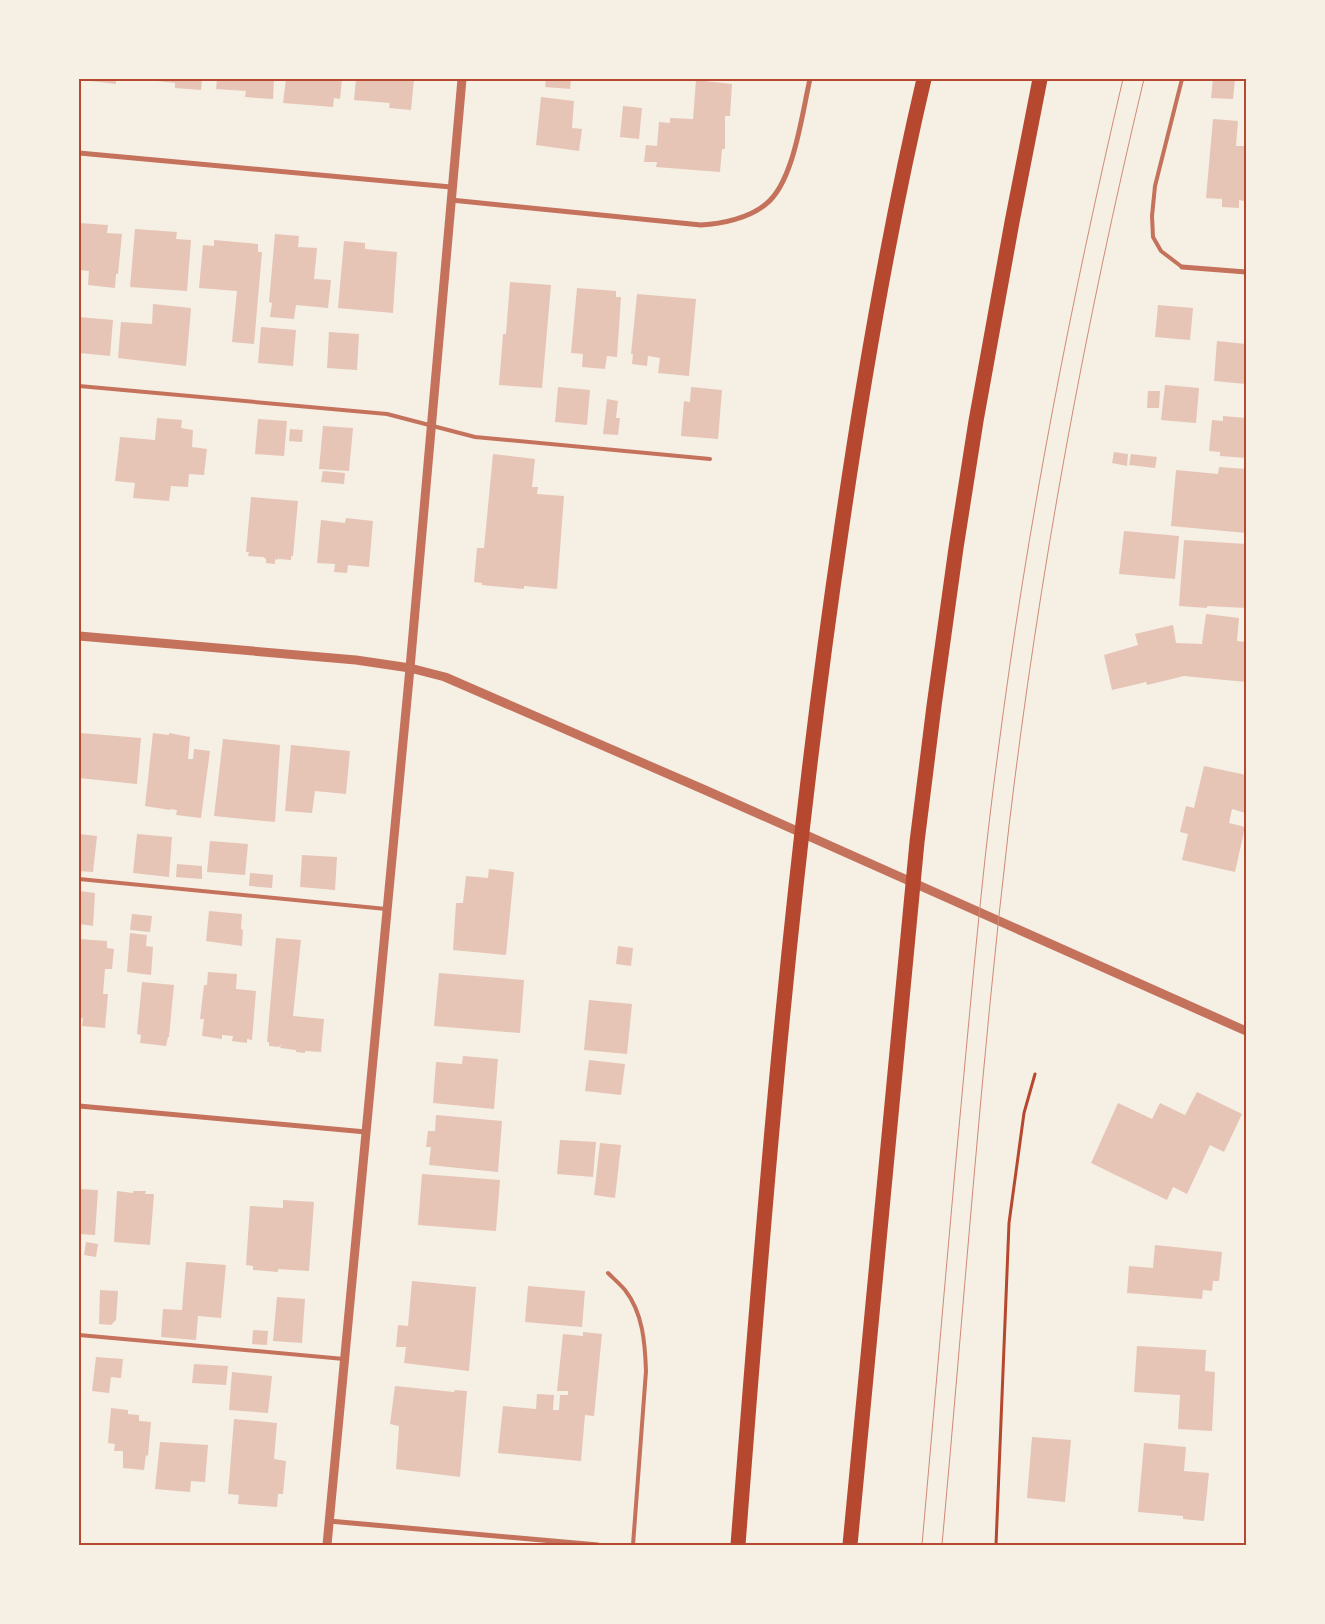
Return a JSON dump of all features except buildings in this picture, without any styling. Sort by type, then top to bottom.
[{"type":"highway","points":[[738,1545],[763,1219],[780,1035],[815,716],[870,346],[891,231],[924,79]]},
{"type":"highway","points":[[850,1545],[916,852],[934,706],[976,421],[1040,79]]},
{"type":"street","points":[[327,1545],[410,668],[462,79]]},
{"type":"street","points":[[451,200],[701,225],[716,224],[751,213],[766,205],[776,194],[784,179],[792,160],[810,79]]},
{"type":"street","points":[[79,153],[451,187]]},
{"type":"street","points":[[1182,267],[1246,272]]},
{"type":"street","points":[[79,636],[356,660],[410,668],[445,677],[705,790],[1246,1031]]},
{"type":"street","points":[[79,1106],[366,1132]]},
{"type":"street","points":[[330,1521],[598,1545]]},
{"type":"lane","points":[[1182,79],[1155,186],[1152,216],[1153,237],[1161,251],[1182,267]]},
{"type":"lane","points":[[79,386],[387,414],[475,438],[710,459]]},
{"type":"lane","points":[[79,879],[386,909]]},
{"type":"lane","points":[[608,1273],[625,1290],[634,1306],[641,1323],[646,1349],[641,1458],[633,1545]]},
{"type":"lane","points":[[79,1335],[344,1359]]},
{"type":"path","points":[[996,1545],[1008,1223],[1024,1114],[1035,1074]]},
{"type":"tram line","points":[[922,1545],[955,1167],[993,788],[1022,583],[1052,414],[1068,330],[1123,79]]},
{"type":"tram line","points":[[942,1545],[990,1005],[1021,732],[1049,544],[1083,357],[1122,171],[1144,79]]}]
